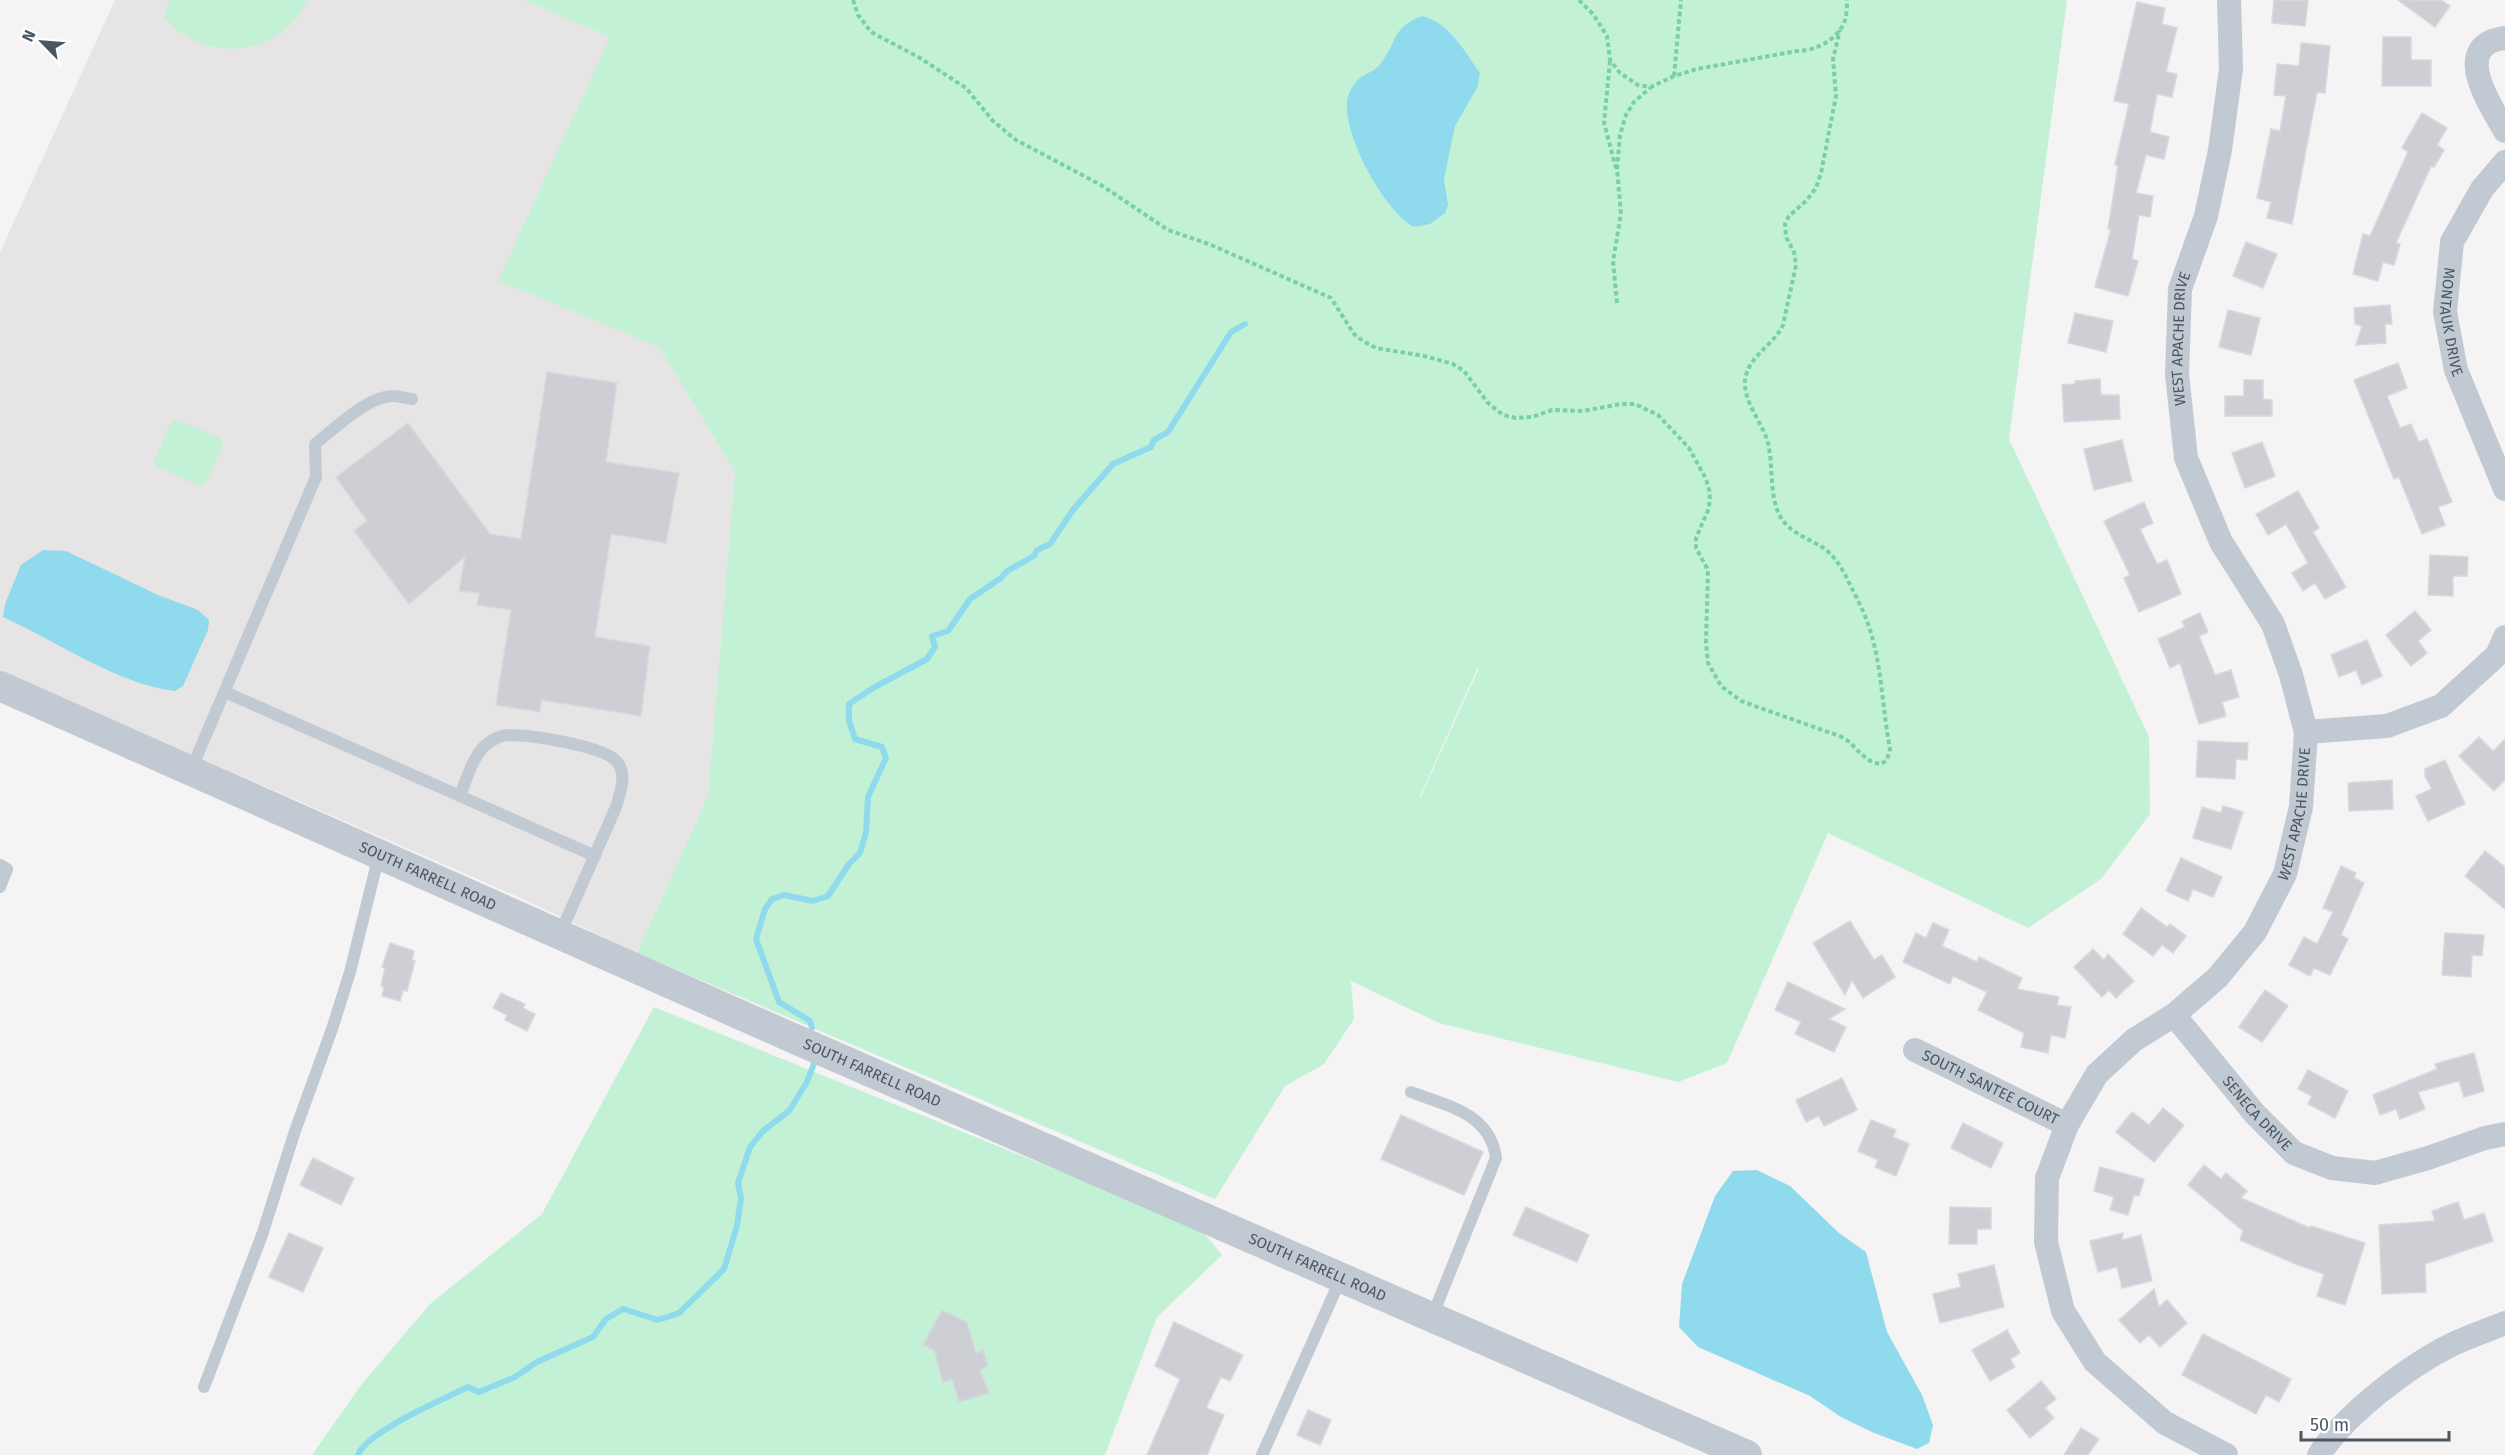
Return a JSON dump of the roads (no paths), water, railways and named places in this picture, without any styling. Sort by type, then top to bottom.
[{"type":"street","name":"WEST APACHE DRIVE","points":[[2226,1455],[2165,1423],[2095,1362],[2063,1311],[2046,1242],[2047,1178],[2067,1125],[2097,1074],[2134,1040],[2174,1015],[2218,977],[2255,932],[2285,874],[2301,807],[2306,732],[2291,675],[2273,624],[2221,542],[2186,458],[2177,374],[2180,289],[2206,216],[2220,150],[2231,69],[2229,0]]},
{"type":"street","points":[[2505,38],[2485,46],[2478,56],[2476,67],[2478,79],[2505,131]]},
{"type":"street","name":"MONTAUK DRIVE","points":[[2505,162],[2482,189],[2452,242],[2445,312],[2456,369],[2495,439],[2505,489]]},
{"type":"street","points":[[2306,732],[2387,726],[2441,706],[2498,655],[2505,638]]},
{"type":"street","name":"SOUTH FARRELL ROAD","points":[[1,687],[560,935],[1747,1455]]},
{"type":"street","name":"SENECA DRIVE","points":[[2174,1015],[2255,1114],[2294,1153],[2332,1168],[2375,1173],[2485,1138],[2505,1134]]},
{"type":"street","name":"SOUTH SANTEE COURT","points":[[1915,1050],[2067,1125]]},
{"type":"street","points":[[2319,1455],[2359,1411],[2404,1374],[2452,1344],[2505,1323]]},
{"type":"lane","points":[[191,770],[316,477],[315,444],[362,407],[380,398],[392,396],[412,399]]},
{"type":"lane","points":[[225,692],[595,856]]},
{"type":"lane","points":[[460,796],[479,752],[491,741],[507,735],[592,747],[617,760],[622,770],[622,787],[616,807],[560,935]]},
{"type":"lane","points":[[204,1387],[262,1235],[295,1131],[332,1029],[350,972],[379,854]]},
{"type":"lane","points":[[0,866],[7,869],[0,887]]},
{"type":"lane","points":[[1411,1092],[1470,1115],[1494,1142],[1496,1158],[1432,1317]]},
{"type":"lane","points":[[1262,1455],[1341,1276]]},
{"type":"water","points":[[1422,16],[1432,19],[1448,31],[1480,73],[1478,86],[1455,126],[1444,179],[1448,205],[1445,213],[1430,224],[1414,227],[1402,219],[1390,205],[1367,169],[1350,129],[1347,111],[1348,97],[1355,83],[1378,67],[1401,29]]},
{"type":"water","points":[[43,550],[66,551],[158,595],[198,610],[209,620],[208,630],[183,686],[175,691],[131,680],[3,617],[5,604],[21,565]]},
{"type":"water","points":[[1757,1170],[1790,1186],[1839,1233],[1866,1252],[1887,1332],[1922,1395],[1933,1425],[1929,1443],[1917,1449],[1874,1433],[1841,1417],[1810,1396],[1698,1347],[1679,1327],[1682,1284],[1715,1196],[1733,1171]]},
{"type":"waterway","points":[[812,1028],[810,1021],[779,1002],[756,939],[765,909],[772,899],[784,895],[813,901],[828,896],[849,864],[860,853],[866,832],[868,797],[886,758],[882,747],[855,739],[849,721],[849,704],[873,688],[927,659],[935,647],[932,636],[948,631],[970,599],[1001,578],[1007,571],[1034,556],[1037,550],[1050,544],[1073,510],[1113,464],[1151,447],[1154,440],[1168,432],[1231,332],[1245,324]]},
{"type":"waterway","points":[[358,1455],[375,1436],[425,1408],[468,1387],[479,1392],[515,1377],[537,1362],[593,1337],[606,1319],[623,1309],[658,1320],[679,1313],[724,1269],[737,1226],[741,1198],[738,1183],[750,1147],[763,1131],[789,1111],[807,1082],[816,1058]]}]
